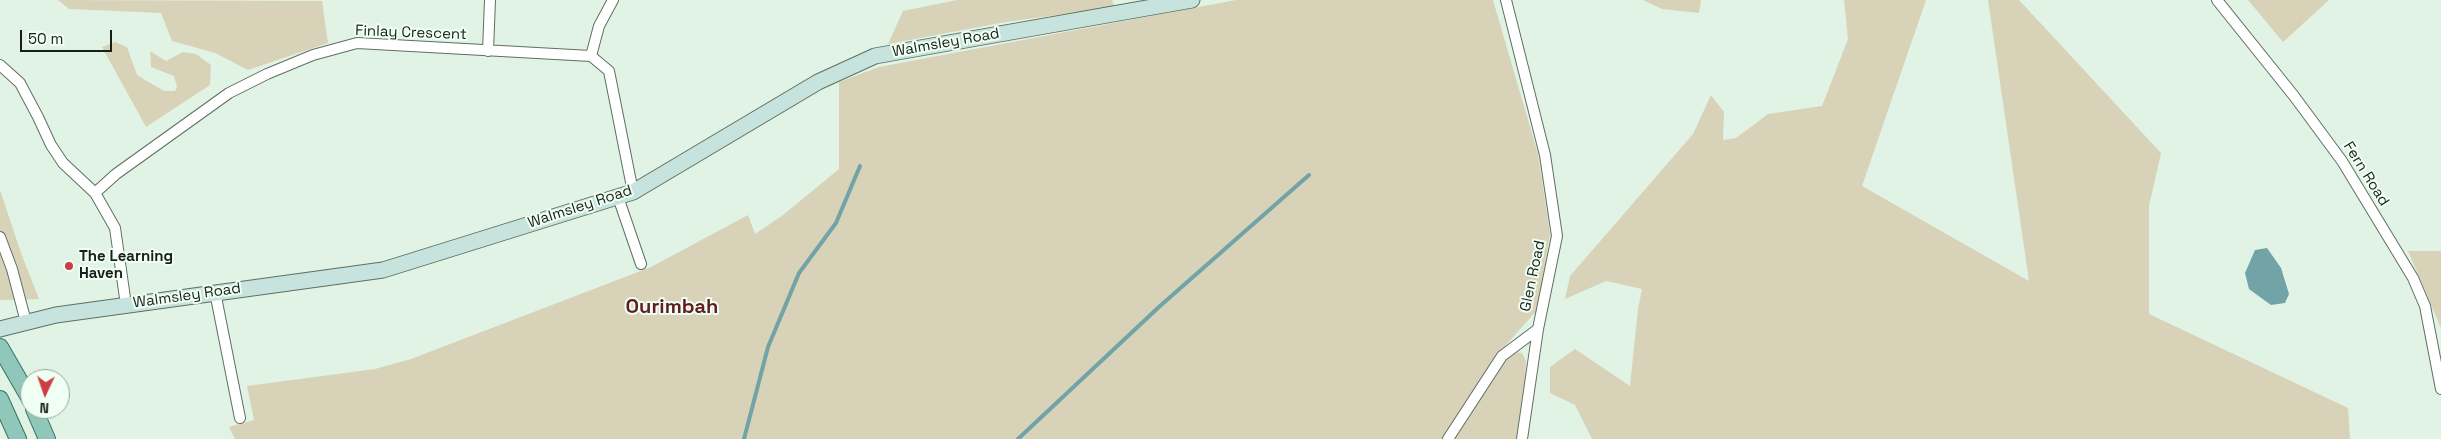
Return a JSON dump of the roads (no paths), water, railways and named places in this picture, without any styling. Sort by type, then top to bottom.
[{"type":"main road","points":[[0,347],[20,382]]},
{"type":"main road","points":[[0,399],[18,439]]},
{"type":"main road","points":[[38,419],[47,439]]},
{"type":"street","points":[[488,51],[490,0]]},
{"type":"street","points":[[613,0],[599,26],[591,56],[609,71],[633,192]]},
{"type":"street","name":"Walmsley Road","points":[[0,329],[26,322],[126,305],[383,270],[633,192],[818,82],[875,56],[1192,0]]},
{"type":"street","name":"Glen Road","points":[[1448,439],[1502,356],[1538,330],[1557,236],[1545,155],[1506,0]]},
{"type":"street","name":"Fern Road","points":[[2217,0],[2294,96],[2342,161],[2413,278],[2426,306],[2441,389]]},
{"type":"street","name":"Finlay Crescent","points":[[96,193],[116,174],[229,94],[267,74],[313,55],[357,43],[591,56]]},
{"type":"street","points":[[0,65],[20,83],[51,145],[63,163],[96,193],[115,228],[126,305]]},
{"type":"street","points":[[618,197],[641,264]]},
{"type":"street","points":[[0,236],[12,269],[26,322]]},
{"type":"street","points":[[215,292],[240,418]]},
{"type":"street","points":[[1522,439],[1538,330]]},
{"type":"water","points":[[2267,248],[2281,268],[2289,294],[2285,303],[2271,305],[2249,289],[2245,273],[2255,250]]},
{"type":"waterway","points":[[744,439],[768,347],[799,273],[836,223],[860,166]]},
{"type":"waterway","points":[[1018,439],[1160,306],[1309,175]]},
{"type":"place","name":"The Learning Haven","points":[[69,266]]},
{"type":"district","name":"Ourimbah","points":[[672,308]]}]
